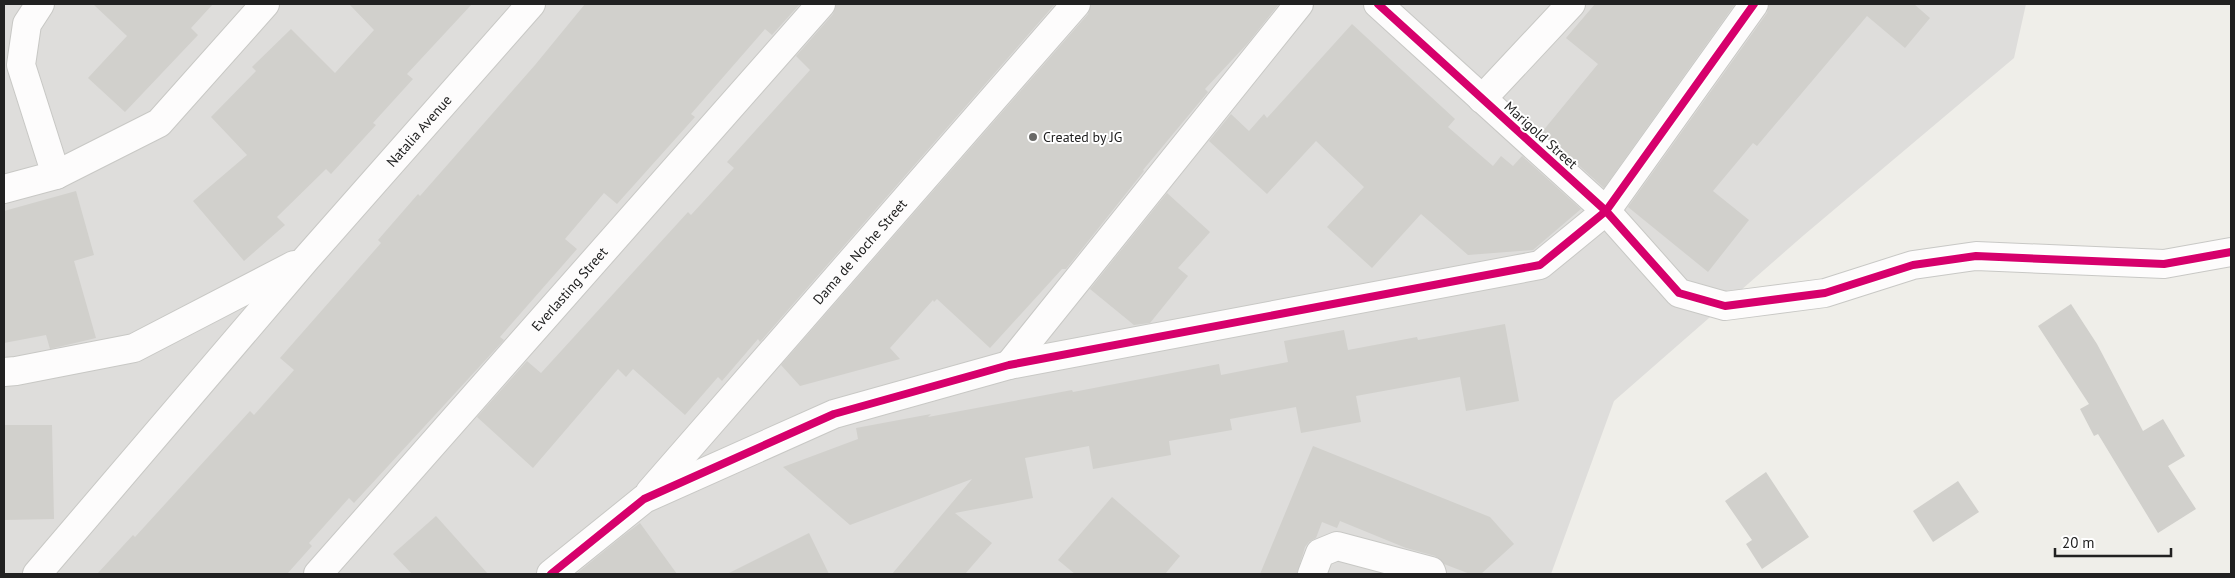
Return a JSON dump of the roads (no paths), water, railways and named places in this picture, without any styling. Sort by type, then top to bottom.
[{"type":"street","points":[[40,4],[27,24],[21,65],[56,175]]},
{"type":"street","points":[[4,189],[56,175],[159,123],[264,4]]},
{"type":"street","name":"Natalia Avenue","points":[[37,574],[306,258],[531,4]]},
{"type":"street","name":"Everlasting Street","points":[[318,574],[821,4]]},
{"type":"street","name":"Dama de Noche Street","points":[[644,499],[1076,4]]},
{"type":"street","points":[[1009,365],[1299,4]]},
{"type":"street","name":"Marigold Street","points":[[1378,4],[1606,211],[1679,293],[1725,306],[1825,293],[1913,265],[1976,256],[2164,264],[2231,252]]},
{"type":"street","points":[[1482,99],[1571,4]]},
{"type":"street","points":[[551,574],[644,499],[834,414],[1009,365],[1540,265],[1606,211],[1754,4]]},
{"type":"street","points":[[4,372],[134,348],[306,258]]},
{"type":"street","points":[[1312,574],[1320,553],[1337,546],[1431,571],[1432,574]]},
{"type":"place","name":"Created by JG","points":[[1033,137]]}]
